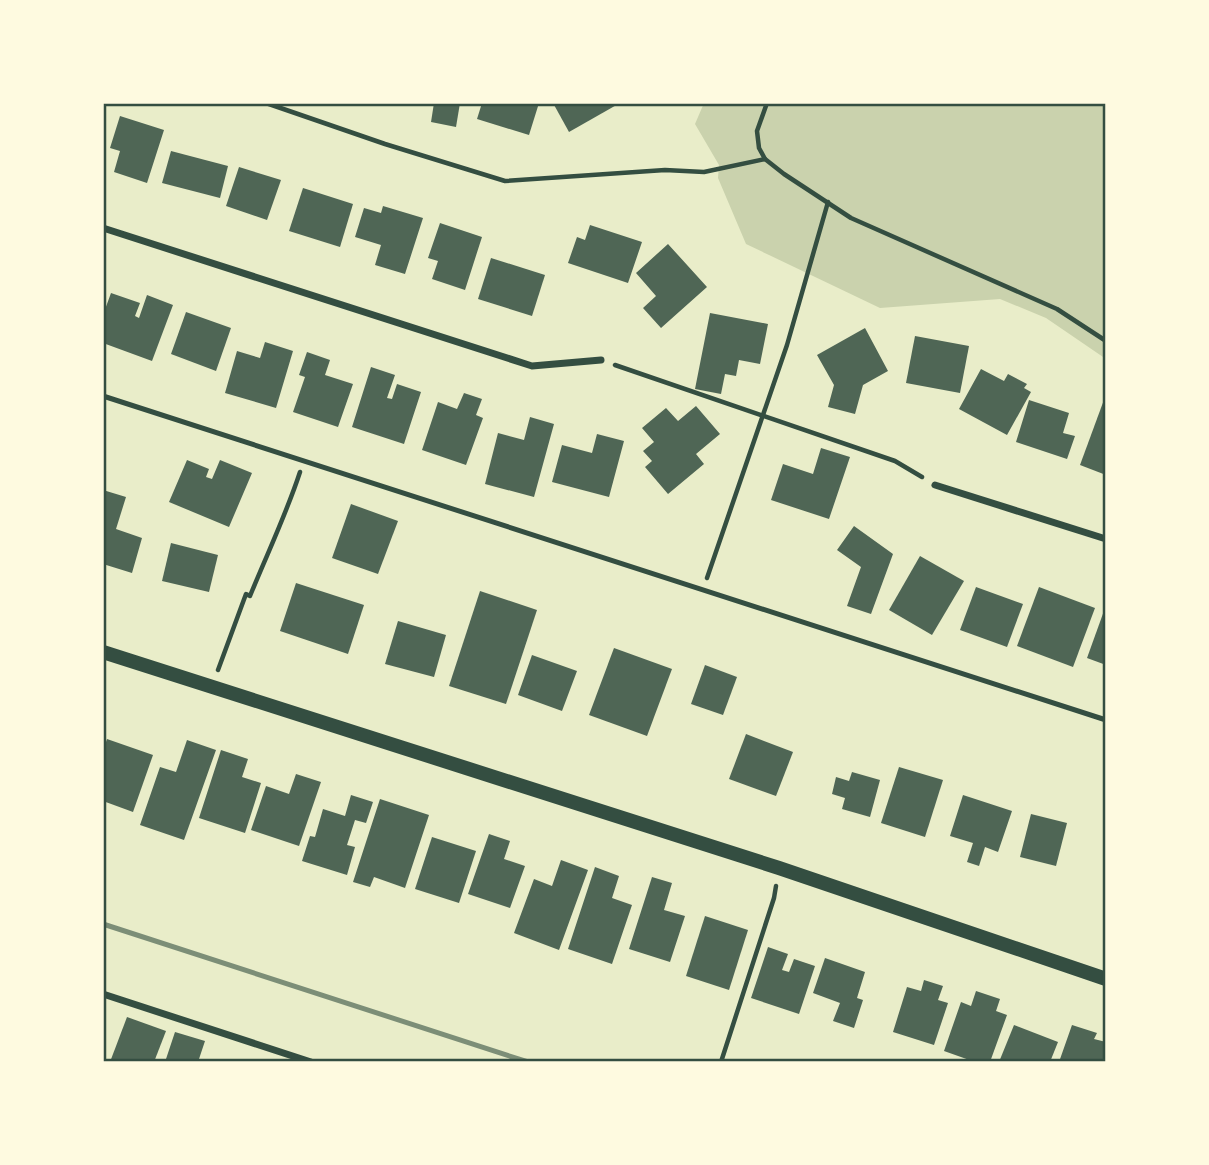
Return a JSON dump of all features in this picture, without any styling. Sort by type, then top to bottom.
[{"type":"main road","points":[[103,652],[779,868],[1106,979]]},
{"type":"street","points":[[103,228],[532,366],[601,360]]},
{"type":"street","points":[[935,485],[1106,539]]},
{"type":"street","points":[[103,994],[311,1062]]},
{"type":"lane","points":[[103,396],[1106,720]]},
{"type":"path","points":[[266,103],[505,181],[665,170],[704,172],[765,159]]},
{"type":"path","points":[[767,103],[757,131],[759,148],[765,159],[784,174],[851,218],[1057,309],[1106,341]]},
{"type":"path","points":[[710,571],[787,345],[828,202]]},
{"type":"path","points":[[601,360],[895,461],[935,485]]},
{"type":"path","points":[[219,667],[246,594],[250,596],[270,546],[279,532],[304,461]]},
{"type":"path","points":[[721,1062],[774,898],[779,868]]},
{"type":"green space","points":[[704,103],[1106,103],[1106,359],[1046,318],[1000,299],[880,308],[746,244],[718,178],[719,165],[695,124]]},
{"type":"building","points":[[434,103],[460,103],[456,127],[431,122]]},
{"type":"building","points":[[482,103],[539,103],[529,135],[477,119]]},
{"type":"building","points":[[553,103],[620,103],[569,132]]},
{"type":"building","points":[[120,116],[164,130],[147,183],[114,172],[120,151],[110,148]]},
{"type":"building","points":[[171,151],[228,166],[220,198],[162,183]]},
{"type":"building","points":[[239,167],[281,180],[267,220],[226,206]]},
{"type":"building","points":[[303,188],[353,204],[340,247],[289,231]]},
{"type":"building","points":[[383,206],[423,218],[405,274],[375,265],[381,245],[355,237],[364,208],[381,213]]},
{"type":"building","points":[[440,223],[482,237],[465,290],[432,279],[438,261],[428,258]]},
{"type":"building","points":[[590,225],[642,242],[628,283],[568,263],[577,237],[585,240]]},
{"type":"building","points":[[668,244],[707,287],[661,328],[643,308],[656,296],[636,273]]},
{"type":"building","points":[[491,258],[545,275],[532,316],[478,299]]},
{"type":"building","points":[[111,293],[140,303],[135,316],[139,318],[147,295],[173,305],[152,361],[103,343],[103,315]]},
{"type":"building","points":[[186,312],[231,328],[216,371],[171,354]]},
{"type":"building","points":[[710,313],[768,324],[760,364],[739,360],[736,376],[725,374],[721,394],[695,389]]},
{"type":"building","points":[[865,328],[888,371],[863,385],[855,414],[828,407],[834,385],[817,355]]},
{"type":"building","points":[[915,336],[969,346],[960,393],[906,383]]},
{"type":"building","points":[[265,342],[293,351],[276,408],[225,393],[237,351],[260,358]]},
{"type":"building","points":[[307,352],[330,360],[325,375],[353,384],[338,427],[293,412],[305,377],[299,375]]},
{"type":"building","points":[[371,367],[395,375],[387,398],[392,399],[397,384],[421,392],[404,444],[352,427]]},
{"type":"building","points":[[981,369],[1004,381],[1008,374],[1027,384],[1024,388],[1031,392],[1007,435],[959,409]]},
{"type":"building","points":[[464,393],[482,399],[476,415],[483,418],[466,465],[422,450],[438,402],[457,409]]},
{"type":"building","points":[[1106,397],[1106,475],[1080,465]]},
{"type":"building","points":[[1029,400],[1069,413],[1063,433],[1075,436],[1067,459],[1016,442]]},
{"type":"building","points":[[696,406],[720,434],[696,454],[704,464],[668,494],[645,467],[652,461],[643,451],[654,442],[642,428],[666,408],[678,421]]},
{"type":"building","points":[[530,417],[554,424],[534,497],[485,484],[498,433],[524,440]]},
{"type":"building","points":[[597,434],[624,441],[609,497],[552,482],[562,445],[592,453]]},
{"type":"building","points":[[821,448],[850,457],[829,519],[771,500],[783,464],[813,474]]},
{"type":"building","points":[[187,460],[209,469],[206,477],[212,479],[220,460],[252,473],[229,527],[169,502]]},
{"type":"building","points":[[103,490],[126,497],[116,529],[142,538],[132,573],[103,564]]},
{"type":"building","points":[[351,504],[398,521],[378,574],[332,558]]},
{"type":"building","points":[[854,526],[893,554],[871,614],[847,606],[861,567],[837,550]]},
{"type":"building","points":[[171,543],[218,555],[209,592],[162,581]]},
{"type":"building","points":[[920,556],[964,581],[932,635],[889,610]]},
{"type":"building","points":[[296,583],[364,605],[348,654],[280,631]]},
{"type":"building","points":[[976,587],[1023,604],[1007,647],[960,630]]},
{"type":"building","points":[[1039,587],[1095,608],[1073,667],[1017,646]]},
{"type":"building","points":[[480,591],[537,610],[506,704],[449,686]]},
{"type":"building","points":[[1106,608],[1106,665],[1087,658]]},
{"type":"building","points":[[398,621],[446,635],[434,677],[385,664]]},
{"type":"building","points":[[614,648],[672,669],[647,736],[589,715]]},
{"type":"building","points":[[532,655],[577,671],[562,711],[518,695]]},
{"type":"building","points":[[705,665],[737,677],[723,715],[691,704]]},
{"type":"building","points":[[746,734],[793,752],[776,796],[729,779]]},
{"type":"building","points":[[107,739],[153,755],[133,812],[103,801],[103,751]]},
{"type":"building","points":[[187,740],[216,750],[184,840],[140,825],[160,767],[176,772]]},
{"type":"building","points":[[221,750],[248,759],[242,777],[261,783],[245,833],[199,818]]},
{"type":"building","points":[[899,767],[943,780],[925,837],[881,823]]},
{"type":"building","points":[[852,772],[880,780],[870,817],[842,809],[845,798],[832,794],[836,777],[849,781]]},
{"type":"building","points":[[296,774],[321,782],[299,846],[251,830],[266,786],[289,794]]},
{"type":"building","points":[[351,795],[373,802],[366,823],[355,820],[347,845],[355,847],[347,875],[302,861],[310,836],[315,837],[323,809],[345,816]]},
{"type":"building","points":[[963,795],[1012,811],[998,852],[985,847],[979,866],[967,862],[973,843],[950,836]]},
{"type":"building","points":[[380,799],[429,815],[405,888],[374,877],[370,887],[353,882]]},
{"type":"building","points":[[1031,814],[1067,823],[1056,866],[1020,857]]},
{"type":"building","points":[[489,834],[510,841],[504,859],[525,866],[510,908],[468,894]]},
{"type":"building","points":[[432,837],[476,851],[459,903],[415,889]]},
{"type":"building","points":[[561,860],[588,870],[559,950],[514,933],[534,879],[552,886]]},
{"type":"building","points":[[595,867],[619,876],[612,898],[632,905],[612,964],[568,949]]},
{"type":"building","points":[[652,877],[672,883],[664,910],[685,916],[670,962],[629,949]]},
{"type":"building","points":[[705,916],[748,930],[729,990],[686,976]]},
{"type":"building","points":[[768,947],[788,954],[782,970],[789,972],[794,959],[815,966],[799,1014],[751,998]]},
{"type":"building","points":[[825,958],[865,972],[857,998],[863,1000],[854,1028],[833,1021],[840,1003],[813,993]]},
{"type":"building","points":[[924,980],[943,986],[938,1000],[948,1003],[934,1045],[893,1032],[907,987],[921,991]]},
{"type":"building","points":[[976,991],[1000,999],[996,1011],[1007,1015],[990,1062],[975,1062],[944,1051],[961,1002],[971,1006]]},
{"type":"building","points":[[127,1017],[166,1031],[154,1062],[110,1062]]},
{"type":"building","points":[[1014,1025],[1058,1042],[1050,1062],[999,1062]]},
{"type":"building","points":[[1072,1025],[1097,1033],[1094,1039],[1106,1042],[1106,1062],[1059,1062]]},
{"type":"building","points":[[175,1032],[205,1041],[198,1062],[165,1062]]},
{"type":"railway","points":[[103,924],[528,1062]]}]
